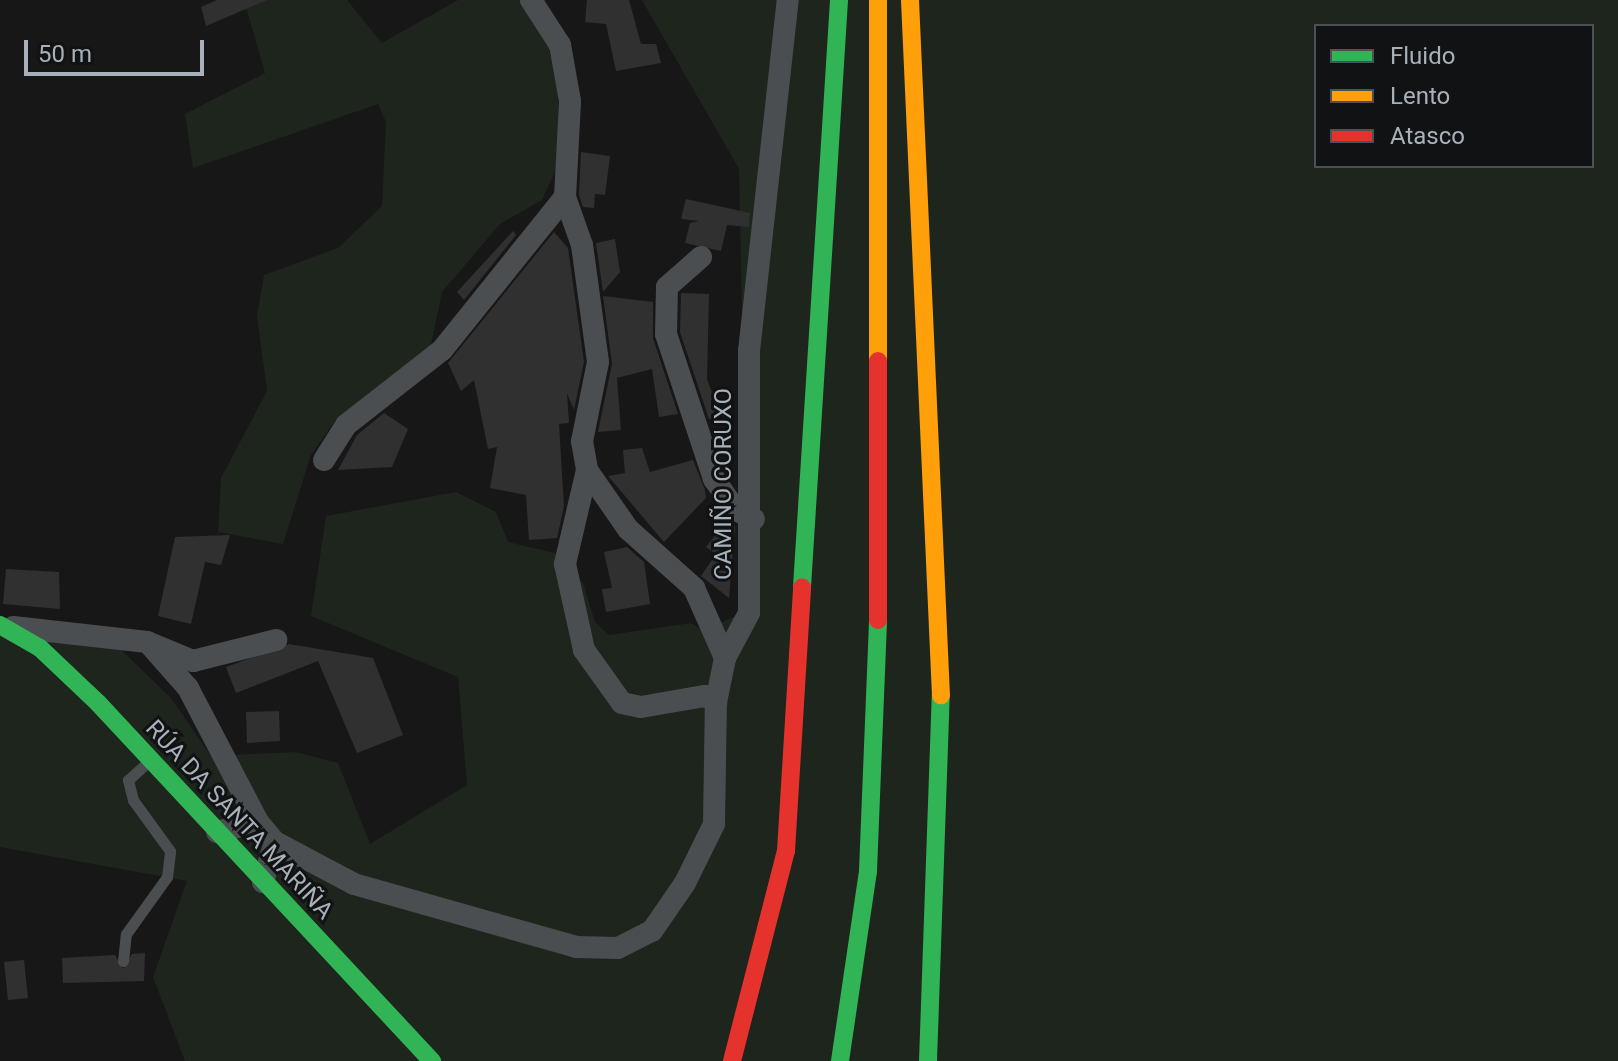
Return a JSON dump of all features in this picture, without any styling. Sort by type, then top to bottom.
[{"type":"main road","points":[[732,1061],[786,851],[839,0]]},
{"type":"main road","points":[[840,1061],[850,1016],[878,719],[878,0]]},
{"type":"main road","points":[[910,0],[941,698],[928,1061]]},
{"type":"main road","name":"RÚA DA SANTA MARIÑA","points":[[2,625],[40,648],[150,760],[432,1061]]},
{"type":"street","points":[[531,0],[560,45],[570,101],[565,197],[582,245],[598,362],[582,441],[587,470],[565,564],[584,650],[622,703],[641,707],[705,696],[716,702]]},
{"type":"street","name":"CAMIÑO CORUXO","points":[[275,842],[354,884],[576,947],[618,948],[652,931],[714,824],[716,702],[725,658],[749,613],[754,519],[749,351],[788,0]]},
{"type":"street","points":[[324,460],[346,425],[442,350],[565,197]]},
{"type":"street","points":[[701,257],[667,287],[666,334],[714,479],[736,510],[754,519]]},
{"type":"street","points":[[587,470],[628,529],[694,588],[725,658]]},
{"type":"street","points":[[2,625],[147,642],[193,661],[276,640]]},
{"type":"street","points":[[147,642],[188,688],[258,822],[275,842],[263,882]]},
{"type":"street","points":[[217,832],[258,822]]},
{"type":"lane","points":[[123,961],[126,934],[167,877],[170,851],[133,800],[128,780],[150,760]]},
{"type":"shaded area","points":[[244,0],[347,0],[382,43],[458,0],[546,0],[541,9],[558,92],[558,165],[542,200],[500,224],[442,292],[431,345],[337,418],[311,455],[283,544],[218,532],[221,478],[267,391],[257,316],[264,275],[338,248],[382,206],[386,122],[378,104],[193,168],[185,114],[265,73]]},
{"type":"shaded area","points":[[642,0],[1618,0],[1618,1061],[185,1061],[153,977],[187,881],[0,847],[0,624],[108,637],[171,698],[211,756],[295,752],[338,763],[370,844],[467,785],[458,677],[311,616],[326,516],[456,492],[496,512],[508,542],[555,553],[583,583],[595,622],[609,635],[691,623],[704,631],[748,610],[739,169]]},
{"type":"building","points":[[217,0],[267,0],[206,26],[201,7]]},
{"type":"building","points":[[587,0],[629,0],[641,44],[656,44],[661,63],[616,71],[606,24],[585,22]]},
{"type":"building","points":[[581,152],[610,156],[605,195],[595,194],[594,208],[583,207],[579,195]]},
{"type":"building","points":[[686,199],[750,213],[749,227],[727,225],[721,251],[685,243],[690,223],[699,221],[681,219]]},
{"type":"building","points":[[513,231],[516,235],[464,300],[457,292]]},
{"type":"building","points":[[554,232],[568,248],[584,362],[574,410],[567,393],[569,423],[559,424],[564,506],[557,538],[529,540],[526,495],[490,488],[497,447],[488,449],[474,380],[461,391],[448,363]]},
{"type":"building","points":[[615,239],[620,272],[603,292],[596,243]]},
{"type":"building","points":[[681,293],[709,294],[707,379],[721,417],[709,419],[680,332]]},
{"type":"building","points":[[603,296],[653,302],[653,338],[678,414],[659,417],[652,369],[617,378],[621,430],[598,432],[612,364]]},
{"type":"building","points":[[384,413],[408,429],[392,467],[338,470],[357,435]]},
{"type":"building","points":[[642,448],[650,472],[693,460],[705,490],[706,498],[664,542],[608,476],[625,473],[623,450]]},
{"type":"building","points":[[727,520],[735,526],[729,598],[701,576],[716,554],[706,547]]},
{"type":"building","points":[[230,535],[221,565],[205,562],[191,624],[158,616],[175,537]]},
{"type":"building","points":[[627,547],[644,562],[650,604],[606,612],[602,589],[612,588],[604,552]]},
{"type":"building","points":[[6,569],[59,572],[60,609],[3,604]]},
{"type":"building","points":[[289,644],[373,658],[403,735],[357,753],[318,661],[236,693],[226,667]]},
{"type":"building","points":[[279,711],[280,741],[247,743],[246,712]]},
{"type":"building","points":[[145,953],[144,981],[63,983],[62,958],[115,955],[123,969],[132,954]]},
{"type":"building","points":[[24,960],[28,998],[8,1000],[4,962]]},
{"type":"traffic: fast","points":[[802,587],[839,0]]},
{"type":"traffic: fast","points":[[840,1061],[868,871],[878,620]]},
{"type":"traffic: fast","points":[[0,625],[40,648],[98,703],[432,1061]]},
{"type":"traffic: fast","points":[[928,1061],[941,695]]},
{"type":"traffic: slow","points":[[878,0],[878,361]]},
{"type":"traffic: slow","points":[[910,0],[941,695]]},
{"type":"traffic: jam","points":[[878,361],[878,620]]},
{"type":"traffic: jam","points":[[732,1061],[786,851],[802,587]]}]
